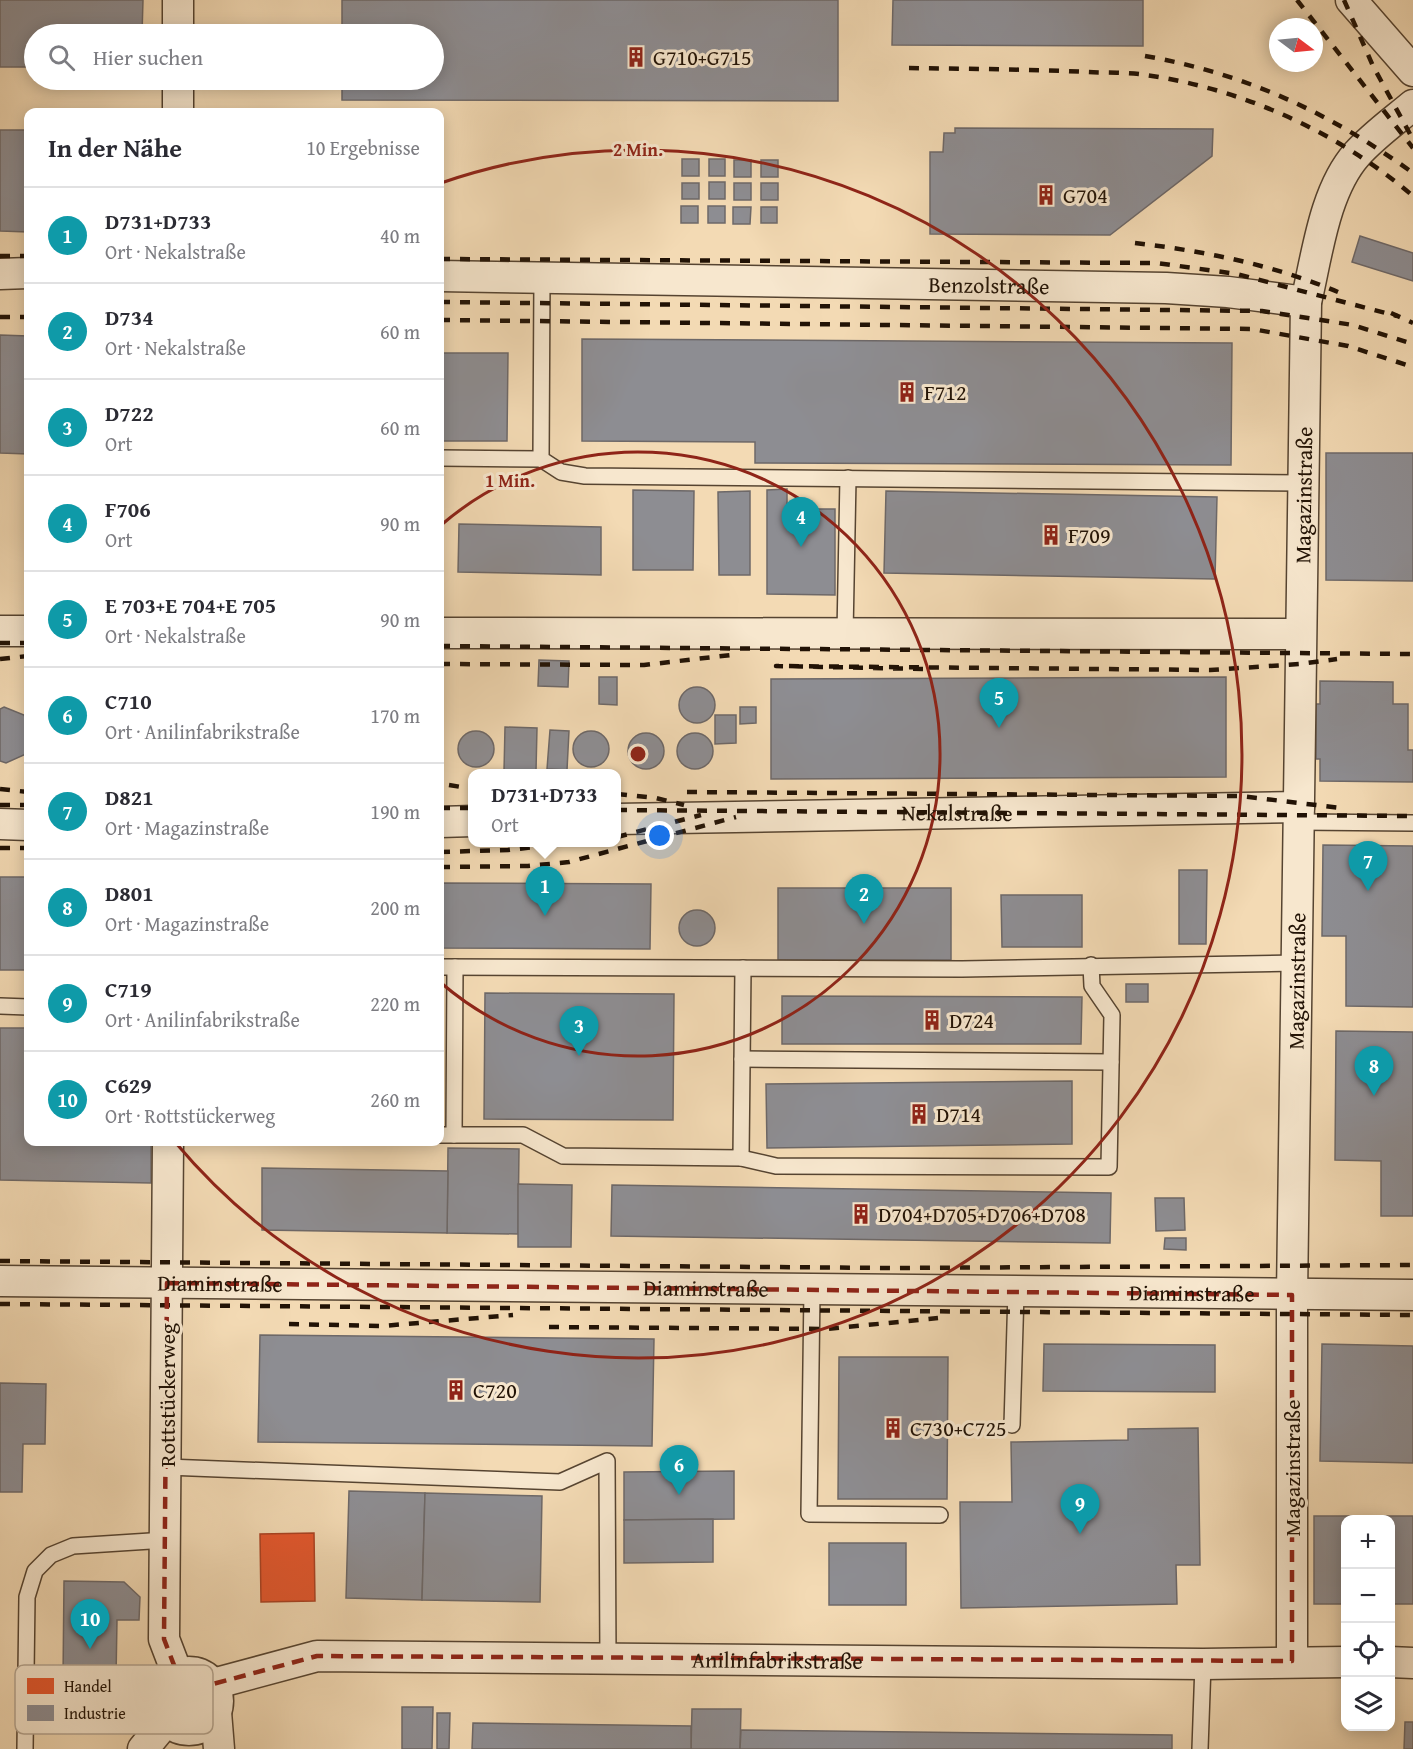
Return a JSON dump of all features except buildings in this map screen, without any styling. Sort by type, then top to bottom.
[{"type":"street","points":[[178,0],[178,24]]},
{"type":"street","points":[[1351,0],[1413,71]]},
{"type":"street","points":[[178,90],[178,108]]},
{"type":"street","points":[[1306,302],[1323,224],[1342,179],[1356,155],[1413,105]]},
{"type":"street","points":[[0,274],[24,273]]},
{"type":"street","name":"Benzolstraße","points":[[444,276],[1166,288],[1228,292],[1306,302]]},
{"type":"street","name":"Magazinstraße","points":[[1292,1661],[1292,1295],[1306,302]]},
{"type":"street","points":[[0,631],[24,631]]},
{"type":"street","points":[[444,633],[1300,634]]},
{"type":"street","name":"Nekalstraße","points":[[621,819],[1299,815]]},
{"type":"street","points":[[444,822],[468,821]]},
{"type":"street","points":[[0,824],[24,825]]},
{"type":"street","name":"Rottstückerweg","points":[[168,1146],[164,1639],[174,1665]]},
{"type":"street","name":"Diaminstraße","points":[[0,1281],[1413,1295]]},
{"type":"street","name":"Anilinfabrikstraße","points":[[214,1698],[317,1656],[1203,1664],[1341,1662]]},
{"type":"street","points":[[1395,1662],[1413,1662]]},
{"type":"street","points":[[213,1703],[214,1698]]},
{"type":"street","points":[[214,1698],[219,1749]]},
{"type":"street","points":[[143,1749],[155,1734]]},
{"type":"lane","points":[[541,459],[542,278]]},
{"type":"lane","points":[[444,458],[541,459],[561,472],[585,476],[1303,483]]},
{"type":"lane","points":[[845,634],[848,478]]},
{"type":"lane","points":[[1299,815],[1413,823]]},
{"type":"lane","points":[[444,967],[962,969],[1091,964],[1297,963]]},
{"type":"lane","points":[[455,967],[447,1135],[523,1135],[563,1156],[741,1158],[776,1166],[1109,1167],[1112,1015],[1092,986],[1091,964]]},
{"type":"lane","points":[[741,1158],[743,968]]},
{"type":"lane","points":[[0,1006],[24,1007]]},
{"type":"lane","points":[[742,1059],[1111,1062]]},
{"type":"lane","points":[[812,1290],[809,1514],[940,1515]]},
{"type":"lane","points":[[1012,1425],[1016,1292]]},
{"type":"lane","points":[[167,1467],[560,1482],[607,1461],[608,1659]]},
{"type":"lane","points":[[26,1665],[27,1597],[35,1571],[51,1555],[73,1546],[166,1540]]},
{"type":"lane","points":[[1200,1749],[1203,1664]]},
{"type":"lane","points":[[25,1734],[25,1749]]},
{"type":"highlighted area","points":[[167,1283],[1292,1295],[1292,1661],[317,1656],[213,1684],[191,1671],[177,1673],[164,1639]]},
{"type":"railway","points":[[1297,0],[1413,148]]},
{"type":"railway","points":[[1344,0],[1373,66],[1410,134]]},
{"type":"railway","points":[[1145,56],[1218,73],[1286,99],[1350,132],[1413,173]]},
{"type":"railway","points":[[909,68],[1124,73],[1146,75],[1218,91],[1288,117],[1321,133],[1384,173],[1413,196]]},
{"type":"railway","points":[[1135,243],[1238,260],[1289,274],[1338,292]]},
{"type":"railway","points":[[0,256],[24,256]]},
{"type":"railway","points":[[444,259],[1157,263],[1237,274],[1397,316]]},
{"type":"railway","points":[[444,302],[1262,311],[1353,325],[1413,344]]},
{"type":"railway","points":[[1391,313],[1413,323]]},
{"type":"railway","points":[[0,317],[24,317]]},
{"type":"railway","points":[[444,320],[1252,329],[1348,346],[1413,367]]},
{"type":"railway","points":[[0,643],[24,643]]},
{"type":"railway","points":[[444,646],[1413,654]]},
{"type":"railway","points":[[444,664],[644,665],[731,655]]},
{"type":"railway","points":[[0,659],[24,656]]},
{"type":"railway","points":[[923,669],[776,666],[1210,670],[1337,659]]},
{"type":"railway","points":[[449,785],[468,788]]},
{"type":"railway","points":[[0,789],[24,792]]},
{"type":"railway","points":[[687,792],[1240,796],[1341,808]]},
{"type":"railway","points":[[621,794],[656,798],[684,805]]},
{"type":"railway","points":[[0,805],[24,805]]},
{"type":"railway","points":[[444,808],[468,808]]},
{"type":"railway","points":[[621,810],[1413,816]]},
{"type":"railway","points":[[621,836],[701,815]]},
{"type":"railway","points":[[444,867],[528,866],[569,862],[736,817]]},
{"type":"railway","points":[[444,852],[535,847]]},
{"type":"railway","points":[[0,848],[24,848]]},
{"type":"railway","points":[[0,1261],[892,1268],[1413,1265]]},
{"type":"railway","points":[[0,1304],[1413,1315]]},
{"type":"railway","points":[[289,1324],[382,1326],[513,1315]]},
{"type":"railway","points":[[549,1327],[827,1329],[938,1318]]},
{"type":"place","name":"G710+G715","points":[[636,57]]},
{"type":"place","name":"G704","points":[[1046,195]]},
{"type":"place","name":"F712","points":[[907,392]]},
{"type":"place","name":"F709","points":[[1051,535]]},
{"type":"place","name":"F706","points":[[801,547]]},
{"type":"place","name":"E 703+E 704+E 705","points":[[999,728]]},
{"type":"place","name":"D821","points":[[1368,891]]},
{"type":"place","name":"D731+D733","points":[[545,916]]},
{"type":"place","name":"D734","points":[[864,924]]},
{"type":"place","name":"D724","points":[[932,1020]]},
{"type":"place","name":"D722","points":[[579,1056]]},
{"type":"place","name":"D801","points":[[1374,1096]]},
{"type":"place","name":"D714","points":[[919,1114]]},
{"type":"place","name":"D704+D705+D706+D708","points":[[861,1214]]},
{"type":"place","name":"C720","points":[[456,1390]]},
{"type":"place","name":"C730+C725","points":[[893,1428]]},
{"type":"place","name":"C710","points":[[679,1495]]},
{"type":"place","name":"C719","points":[[1080,1534]]},
{"type":"place","name":"C629","points":[[90,1649]]}]
